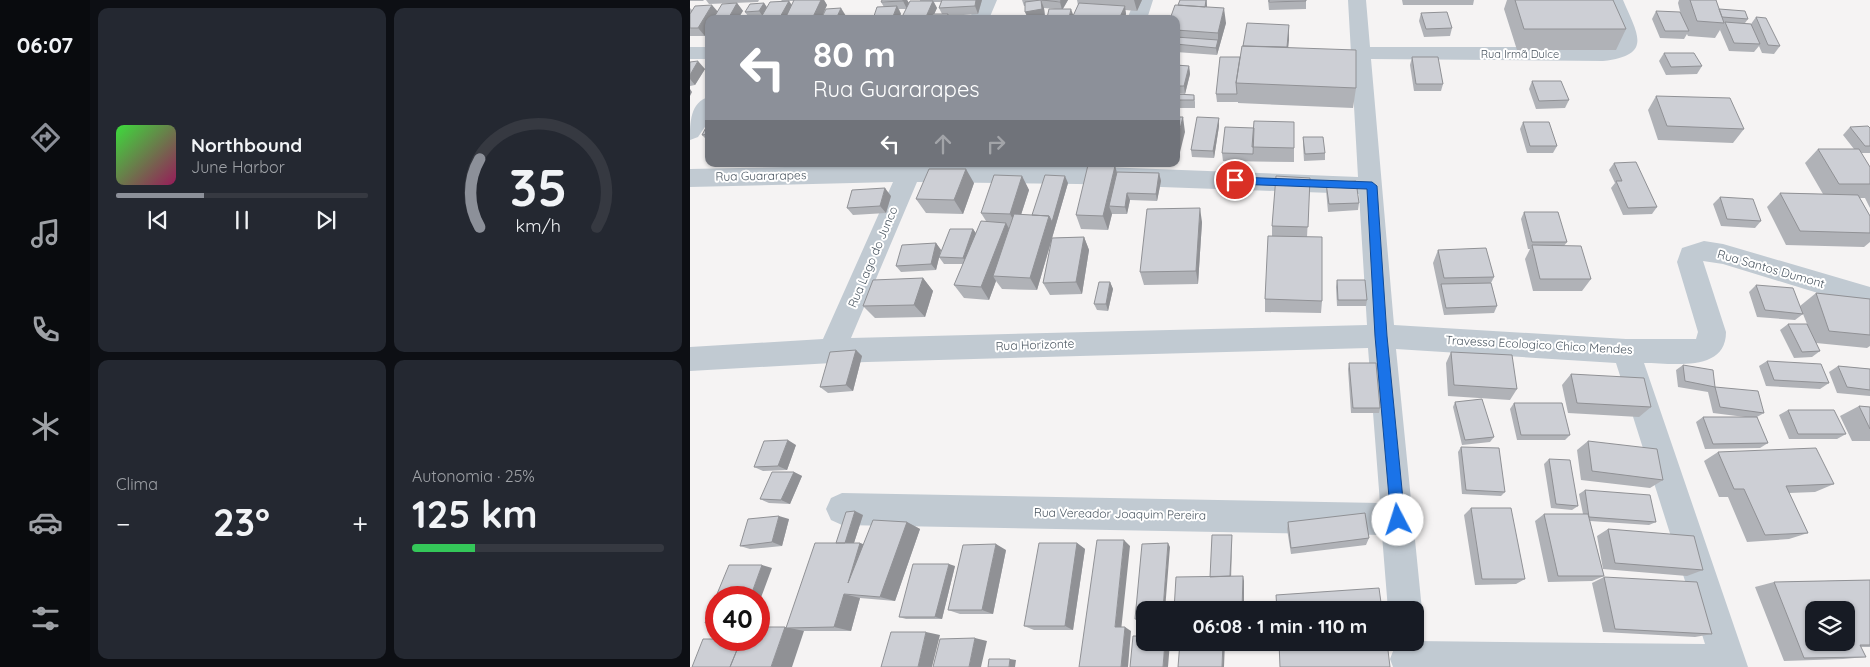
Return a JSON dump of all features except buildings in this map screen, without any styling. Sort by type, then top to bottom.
[{"type":"street","points":[[981,15],[988,0]]},
{"type":"street","points":[[1138,15],[1144,0]]},
{"type":"street","points":[[1357,0],[1372,186],[1381,336],[1404,601]]},
{"type":"street","name":"Rua Irmã Dulce","points":[[1361,54],[1618,53],[1626,48],[1628,35],[1614,0]]},
{"type":"street","points":[[690,53],[705,53]]},
{"type":"street","points":[[690,132],[705,110]]},
{"type":"street","name":"Rua Guararapes","points":[[690,178],[911,168],[1080,169],[1372,186]]},
{"type":"street","name":"Rua Lago do Junco","points":[[832,351],[911,168]]},
{"type":"street","name":"Rua Santos Dumont","points":[[1697,350],[1707,347],[1712,343],[1712,332],[1690,262],[1691,255],[1696,252],[1723,254],[1870,298]]},
{"type":"street","name":"Rua Horizonte","points":[[690,359],[832,351],[1381,336]]},
{"type":"street","name":"Travessa Ecologico Chico Mendes","points":[[1381,336],[1626,351],[1697,350]]},
{"type":"street","points":[[1408,656],[1729,664],[1626,351]]},
{"type":"street","name":"Rua Vereador Joaquim Pereira","points":[[842,509],[1398,520]]},
{"type":"route","points":[[1235,180],[1372,186],[1381,336],[1398,520]]}]
